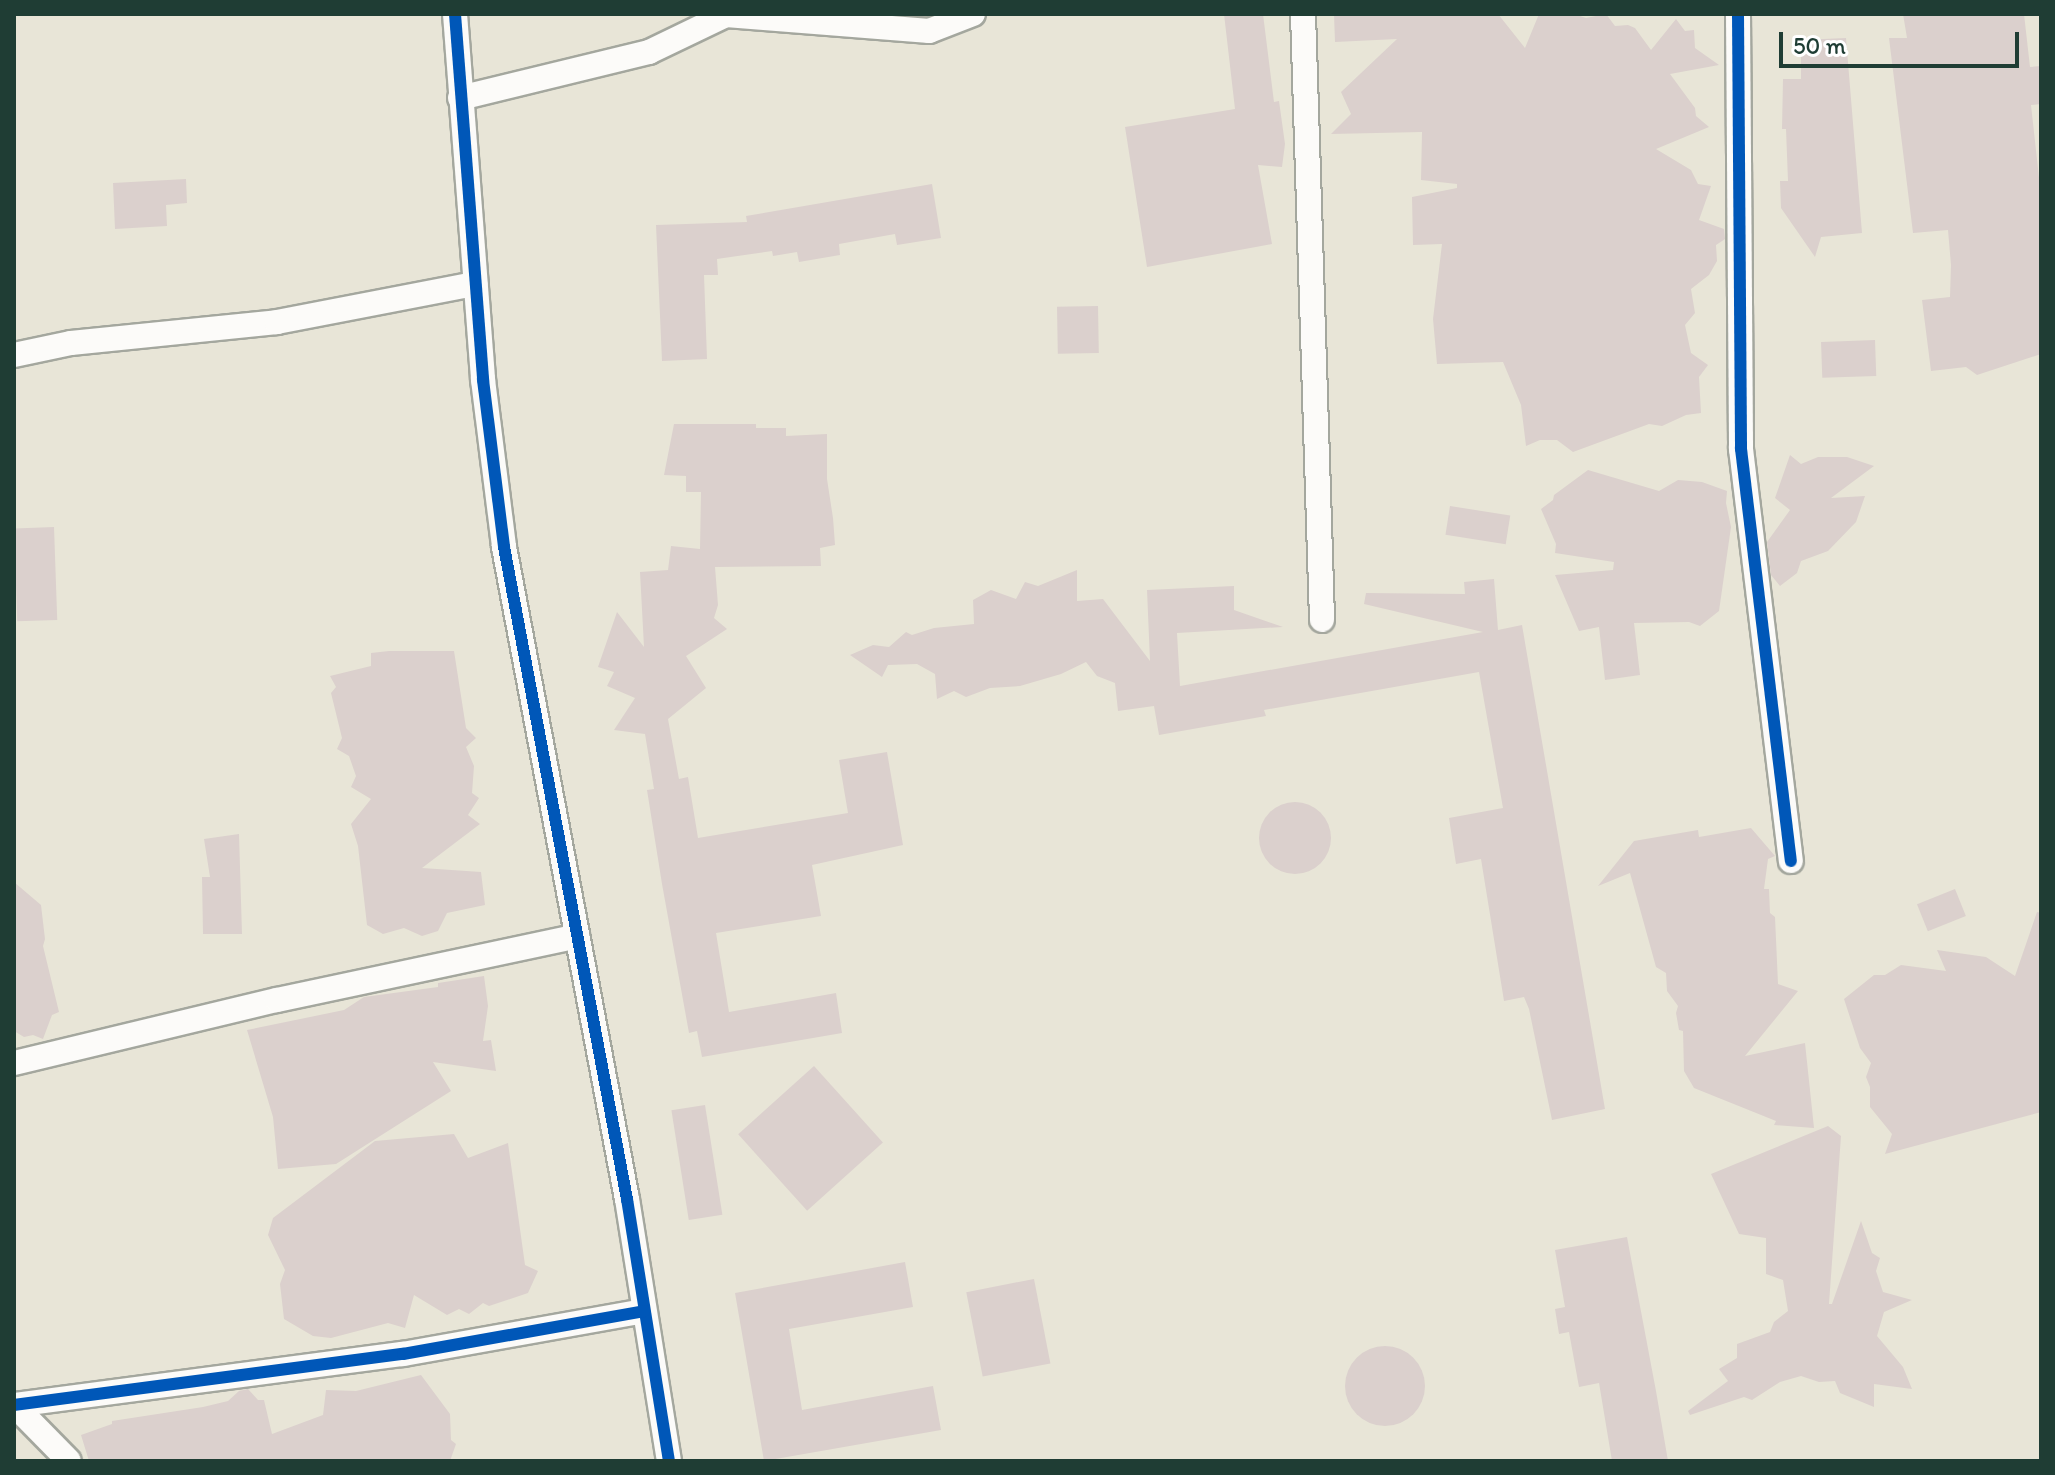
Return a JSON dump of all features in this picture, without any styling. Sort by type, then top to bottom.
[{"type":"street","points":[[455,14],[475,284],[504,547],[577,936],[669,1461]]},
{"type":"street","points":[[460,98],[649,52],[726,15],[929,31],[973,14]]},
{"type":"street","points":[[1303,14],[1322,620]]},
{"type":"street","points":[[1738,14],[1741,449],[1791,861]]},
{"type":"street","points":[[14,355],[71,343],[277,322],[475,284]]},
{"type":"street","points":[[14,1063],[277,1000],[577,936]]},
{"type":"street","points":[[14,1405],[403,1354],[644,1311]]},
{"type":"street","points":[[14,1405],[69,1461]]},
{"type":"building","points":[[1224,14],[1263,14],[1274,102],[1279,101],[1285,144],[1282,167],[1258,165],[1272,244],[1147,267],[1125,127],[1235,109]]},
{"type":"building","points":[[1334,14],[1498,14],[1525,48],[1539,14],[1574,14],[1586,18],[1606,14],[1615,26],[1635,28],[1651,50],[1676,19],[1685,31],[1694,30],[1695,48],[1719,65],[1670,74],[1695,108],[1696,116],[1709,127],[1656,149],[1691,170],[1698,184],[1711,186],[1699,220],[1724,229],[1725,239],[1716,245],[1717,261],[1709,275],[1691,289],[1695,313],[1685,325],[1691,353],[1708,365],[1699,377],[1701,413],[1686,415],[1662,426],[1649,424],[1573,452],[1557,440],[1540,440],[1526,446],[1521,405],[1503,362],[1437,364],[1433,319],[1442,244],[1413,245],[1412,197],[1457,188],[1457,184],[1421,180],[1422,132],[1331,134],[1351,114],[1341,92],[1397,39],[1335,42]]},
{"type":"building","points":[[1903,14],[2024,14],[2030,67],[2041,66],[2041,104],[2031,105],[2041,196],[2041,354],[1977,375],[1966,367],[1931,371],[1922,300],[1950,297],[1951,265],[1948,230],[1913,233],[1889,38],[1907,38]]},
{"type":"building","points":[[1846,38],[1862,233],[1821,237],[1815,257],[1781,208],[1780,181],[1788,181],[1786,129],[1782,129],[1783,79],[1801,79],[1801,40]]},
{"type":"building","points":[[186,179],[187,203],[166,205],[167,226],[115,229],[113,183]]},
{"type":"building","points":[[932,184],[941,238],[897,245],[895,234],[839,244],[840,255],[799,262],[797,252],[773,256],[772,251],[717,259],[718,275],[704,275],[707,359],[662,361],[656,225],[747,222],[746,216]]},
{"type":"building","points":[[1098,306],[1099,353],[1058,354],[1057,307]]},
{"type":"building","points":[[1875,340],[1876,376],[1822,378],[1821,342]]},
{"type":"building","points":[[674,424],[756,424],[756,428],[786,428],[786,436],[827,434],[827,479],[835,545],[820,548],[821,566],[715,567],[718,605],[714,618],[727,629],[686,656],[706,688],[668,719],[679,779],[688,777],[698,838],[848,813],[839,760],[887,752],[903,845],[812,865],[821,916],[716,933],[729,1012],[836,993],[842,1033],[702,1057],[697,1031],[689,1033],[662,884],[647,790],[654,789],[645,734],[614,730],[635,698],[607,686],[614,672],[598,667],[617,612],[644,647],[640,572],[668,570],[671,546],[700,549],[701,492],[686,492],[686,476],[664,475]]},
{"type":"building","points":[[1790,455],[1801,464],[1818,457],[1847,457],[1874,466],[1831,498],[1865,496],[1856,522],[1828,551],[1801,561],[1797,573],[1780,586],[1771,575],[1767,542],[1790,510],[1775,498]]},
{"type":"building","points":[[1588,470],[1659,491],[1678,480],[1702,482],[1727,491],[1731,527],[1719,611],[1700,626],[1689,622],[1634,623],[1640,675],[1605,680],[1599,627],[1579,631],[1555,575],[1613,570],[1614,562],[1555,553],[1556,544],[1541,509],[1553,500],[1554,495]]},
{"type":"building","points":[[1450,506],[1510,516],[1506,544],[1445,535]]},
{"type":"building","points":[[54,527],[57,620],[17,621],[14,528]]},
{"type":"building","points":[[1077,570],[1077,601],[1103,599],[1150,661],[1147,590],[1234,586],[1234,610],[1283,627],[1177,633],[1180,686],[1483,632],[1364,604],[1366,593],[1465,594],[1464,582],[1494,579],[1498,630],[1522,625],[1605,1109],[1552,1120],[1529,1009],[1524,997],[1504,1001],[1481,859],[1456,864],[1449,818],[1503,808],[1479,672],[1264,710],[1266,716],[1159,735],[1154,706],[1118,711],[1115,683],[1097,676],[1086,662],[1061,674],[1020,686],[990,688],[966,697],[954,691],[937,699],[935,674],[917,664],[888,665],[882,677],[850,655],[873,645],[889,647],[906,632],[912,635],[934,628],[974,624],[973,600],[991,590],[1016,599],[1025,582],[1038,586]]},
{"type":"building","points":[[454,651],[466,728],[476,738],[466,747],[474,766],[472,793],[479,798],[468,815],[480,824],[422,868],[481,872],[485,905],[447,913],[438,931],[422,936],[404,928],[383,934],[367,925],[358,846],[351,824],[371,799],[351,787],[356,776],[349,756],[337,749],[342,738],[331,693],[336,687],[330,676],[371,666],[371,653]]},
{"type":"building","points":[[1295,802],[1315,808],[1325,818],[1331,838],[1325,858],[1315,868],[1295,874],[1275,868],[1265,858],[1259,838],[1265,818],[1275,808]]},
{"type":"building","points":[[1751,828],[1775,856],[1768,859],[1764,889],[1769,889],[1770,913],[1775,917],[1778,984],[1798,991],[1745,1056],[1805,1043],[1814,1128],[1774,1125],[1776,1121],[1694,1088],[1684,1071],[1683,1031],[1679,1030],[1678,1006],[1667,991],[1666,973],[1656,967],[1630,873],[1598,886],[1634,841],[1698,830],[1699,837]]},
{"type":"building","points":[[239,834],[242,934],[203,934],[202,877],[210,877],[204,839]]},
{"type":"building","points":[[14,882],[41,905],[43,946],[59,1012],[52,1015],[43,1039],[33,1035],[24,1037],[14,1031]]},
{"type":"building","points":[[1955,889],[1966,916],[1928,931],[1917,904]]},
{"type":"building","points":[[2037,912],[2041,913],[2041,1112],[1885,1154],[1892,1134],[1870,1107],[1870,1087],[1866,1077],[1871,1063],[1860,1048],[1844,999],[1874,975],[1885,975],[1901,965],[1946,971],[1937,950],[1986,957],[2015,976]]},
{"type":"building","points":[[484,976],[488,1006],[483,1041],[491,1040],[496,1071],[433,1062],[451,1091],[336,1164],[278,1169],[273,1117],[247,1030],[344,1010],[364,997],[438,987],[438,983]]},
{"type":"building","points":[[814,1066],[883,1143],[807,1211],[738,1134]]},
{"type":"building","points":[[705,1105],[722,1215],[689,1220],[671,1110]]},
{"type":"building","points":[[1828,1126],[1841,1136],[1829,1304],[1832,1304],[1861,1221],[1872,1253],[1880,1258],[1876,1271],[1883,1292],[1912,1300],[1884,1312],[1877,1336],[1903,1367],[1912,1389],[1874,1384],[1874,1407],[1840,1393],[1835,1381],[1819,1382],[1801,1376],[1780,1382],[1752,1400],[1744,1397],[1690,1415],[1688,1411],[1728,1381],[1719,1369],[1737,1358],[1737,1344],[1770,1332],[1774,1322],[1788,1311],[1783,1280],[1766,1274],[1766,1238],[1739,1234],[1711,1174]]},
{"type":"building","points":[[454,1134],[468,1158],[508,1143],[525,1265],[538,1271],[528,1293],[489,1306],[483,1303],[469,1314],[459,1309],[447,1315],[414,1295],[405,1328],[388,1323],[331,1338],[313,1336],[284,1319],[280,1284],[285,1270],[268,1235],[273,1218],[375,1141]]},
{"type":"building","points":[[1627,1237],[1668,1461],[1612,1461],[1599,1383],[1579,1387],[1569,1332],[1559,1334],[1555,1309],[1565,1307],[1555,1250]]},
{"type":"building","points":[[905,1262],[913,1307],[789,1329],[802,1410],[933,1386],[941,1430],[764,1461],[735,1293]]},
{"type":"building","points":[[1034,1279],[1050,1363],[983,1377],[966,1292]]},
{"type":"building","points":[[1385,1346],[1400,1349],[1413,1358],[1422,1371],[1425,1386],[1422,1401],[1413,1414],[1400,1423],[1385,1426],[1370,1423],[1357,1414],[1348,1401],[1345,1386],[1348,1371],[1357,1358],[1370,1349]]},
{"type":"building","points":[[421,1375],[450,1414],[451,1440],[456,1444],[450,1461],[89,1461],[81,1435],[112,1424],[112,1421],[228,1401],[239,1391],[248,1389],[258,1400],[264,1400],[272,1434],[323,1415],[326,1390],[356,1391]]},
{"type":"cycle path","points":[[455,14],[483,380],[504,547],[627,1199],[669,1461]]},
{"type":"cycle path","points":[[1738,14],[1741,449],[1791,861]]},
{"type":"cycle path","points":[[14,1405],[403,1354],[644,1311]]}]
